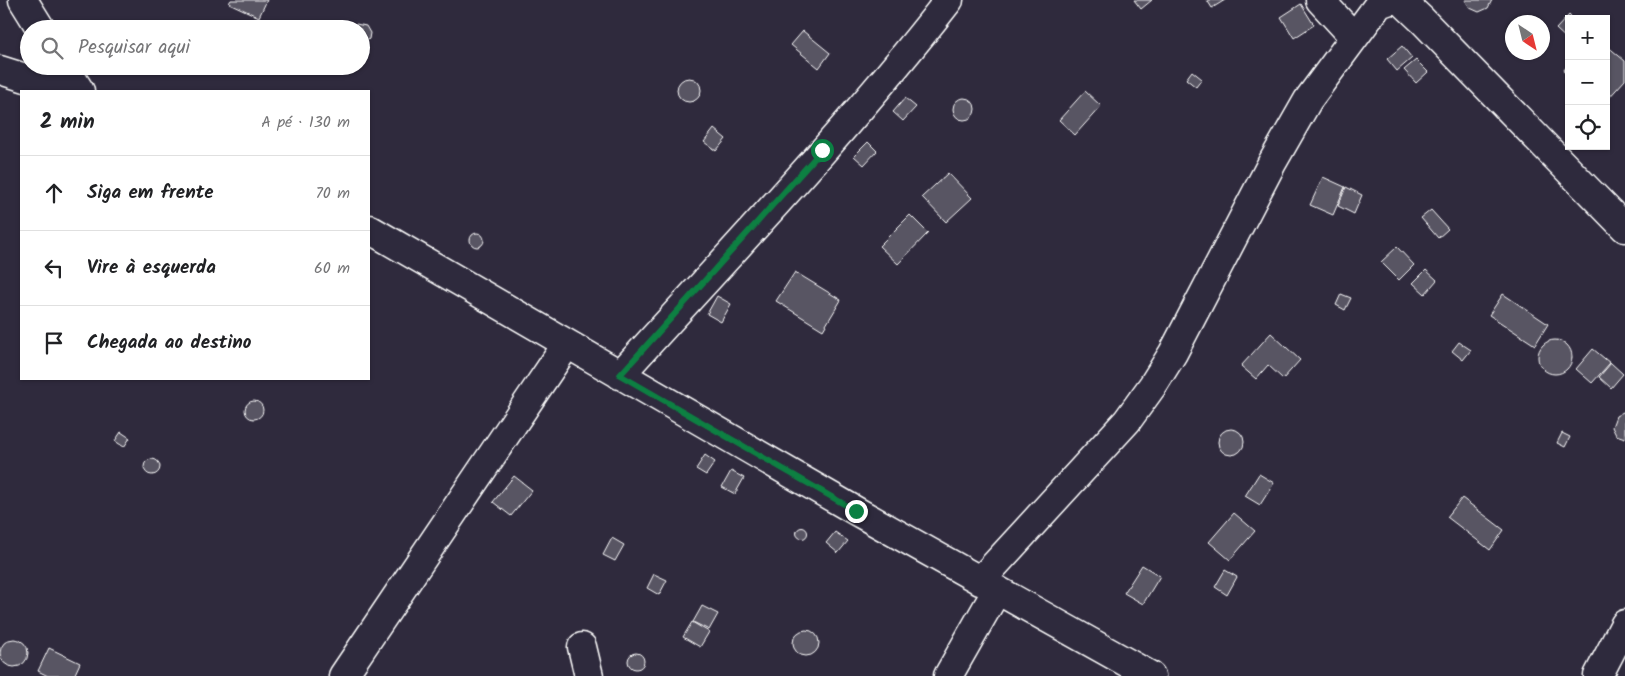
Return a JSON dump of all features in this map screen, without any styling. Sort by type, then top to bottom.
[{"type":"street","points":[[23,0],[35,20]]},
{"type":"street","points":[[620,375],[822,150],[949,0]]},
{"type":"street","points":[[1320,0],[1354,37]]},
{"type":"street","points":[[948,676],[989,586],[1127,422],[1153,386],[1173,353],[1272,163],[1308,100],[1379,4],[1390,0]]},
{"type":"street","points":[[1395,0],[1403,2],[1422,20],[1625,228]]},
{"type":"street","points":[[0,70],[64,90]]},
{"type":"street","points":[[70,75],[79,90]]},
{"type":"street","points":[[370,231],[989,586],[1151,676]]},
{"type":"street","points":[[342,676],[567,344]]},
{"type":"street","points":[[1598,676],[1625,624]]},
{"type":"street","points":[[582,647],[589,676]]},
{"type":"building","points":[[231,0],[267,0],[259,17],[229,3]]},
{"type":"building","points":[[1134,0],[1152,0],[1141,9]]},
{"type":"building","points":[[1207,0],[1225,0],[1212,8]]},
{"type":"building","points":[[1465,0],[1492,0],[1488,8],[1479,12],[1470,8]]},
{"type":"building","points":[[1301,4],[1314,25],[1294,38],[1281,17]]},
{"type":"building","points":[[1565,19],[1565,37],[1556,29]]},
{"type":"building","points":[[803,31],[830,53],[819,68],[791,45]]},
{"type":"building","points":[[1402,46],[1412,58],[1397,71],[1387,59]]},
{"type":"building","points":[[1610,48],[1625,61],[1625,80],[1610,97]]},
{"type":"building","points":[[1416,60],[1428,72],[1416,83],[1404,70]]},
{"type":"building","points":[[1192,71],[1202,79],[1196,87],[1186,79]]},
{"type":"building","points":[[689,78],[698,81],[701,90],[698,99],[689,102],[680,99],[677,90],[680,81]]},
{"type":"building","points":[[1085,91],[1101,106],[1075,135],[1059,120]]},
{"type":"building","points":[[905,98],[916,107],[903,121],[893,112]]},
{"type":"building","points":[[964,98],[972,101],[975,109],[972,117],[964,120],[956,117],[953,109],[956,101]]},
{"type":"building","points":[[714,129],[726,139],[716,151],[704,142]]},
{"type":"building","points":[[868,142],[877,151],[864,165],[854,156]]},
{"type":"building","points":[[948,173],[972,198],[946,222],[922,197]]},
{"type":"building","points":[[1323,177],[1345,187],[1333,215],[1310,205]]},
{"type":"building","points":[[1346,187],[1362,195],[1354,214],[1338,206]]},
{"type":"building","points":[[1431,210],[1448,229],[1438,238],[1421,218]]},
{"type":"building","points":[[910,215],[928,233],[898,264],[879,246]]},
{"type":"building","points":[[477,233],[482,235],[484,240],[482,245],[477,247],[472,245],[470,240],[472,235]]},
{"type":"building","points":[[1397,247],[1414,265],[1399,280],[1381,262]]},
{"type":"building","points":[[1426,270],[1437,280],[1425,294],[1413,283]]},
{"type":"building","points":[[795,272],[841,300],[823,330],[776,301]]},
{"type":"building","points":[[1341,294],[1351,298],[1345,310],[1336,305]]},
{"type":"building","points":[[1503,294],[1548,324],[1535,345],[1489,315]]},
{"type":"building","points":[[717,296],[731,304],[721,322],[707,314]]},
{"type":"building","points":[[1271,333],[1300,360],[1283,379],[1268,365],[1256,379],[1241,366]]},
{"type":"building","points":[[1555,340],[1562,341],[1567,345],[1571,350],[1571,364],[1567,369],[1562,373],[1555,374],[1548,373],[1543,369],[1539,364],[1538,357],[1539,350],[1543,345],[1548,341]]},
{"type":"building","points":[[1459,342],[1471,350],[1463,360],[1452,351]]},
{"type":"building","points":[[1593,349],[1610,363],[1592,383],[1576,369]]},
{"type":"building","points":[[1611,363],[1623,374],[1611,388],[1599,377]]},
{"type":"building","points":[[254,401],[260,404],[263,410],[260,416],[254,419],[248,416],[245,410],[248,404]]},
{"type":"building","points":[[1625,412],[1625,438],[1616,435],[1612,427],[1616,416]]},
{"type":"building","points":[[1231,429],[1240,433],[1244,442],[1240,451],[1231,455],[1222,451],[1218,442],[1222,433]]},
{"type":"building","points":[[121,432],[130,438],[124,447],[115,441]]},
{"type":"building","points":[[1562,433],[1570,437],[1565,447],[1557,443]]},
{"type":"building","points":[[705,455],[715,462],[706,475],[696,469]]},
{"type":"building","points":[[152,459],[160,467],[152,475],[144,467]]},
{"type":"building","points":[[731,471],[744,478],[735,494],[722,487]]},
{"type":"building","points":[[1259,474],[1274,483],[1260,505],[1245,496]]},
{"type":"building","points":[[514,476],[532,490],[511,516],[493,502]]},
{"type":"building","points":[[1462,498],[1504,530],[1490,550],[1447,517]]},
{"type":"building","points":[[1234,513],[1255,531],[1230,560],[1209,542]]},
{"type":"building","points":[[800,528],[804,528],[807,533],[806,537],[800,538],[797,535],[797,531]]},
{"type":"building","points":[[835,532],[848,541],[838,553],[826,543]]},
{"type":"building","points":[[612,538],[624,545],[615,561],[603,555]]},
{"type":"building","points":[[1142,565],[1160,576],[1143,604],[1124,593]]},
{"type":"building","points":[[1225,570],[1237,577],[1227,595],[1215,587]]},
{"type":"building","points":[[654,574],[667,580],[659,595],[647,588]]},
{"type":"building","points":[[702,606],[718,614],[709,630],[693,622]]},
{"type":"building","points":[[692,622],[709,632],[700,647],[683,637]]},
{"type":"building","points":[[806,630],[815,634],[819,643],[815,652],[806,656],[797,652],[793,643],[797,634]]},
{"type":"building","points":[[14,639],[24,643],[28,653],[24,663],[14,667],[4,663],[0,653],[4,643]]},
{"type":"building","points":[[49,648],[80,663],[74,676],[48,676],[38,671]]},
{"type":"building","points":[[633,653],[639,653],[644,658],[642,667],[633,669],[628,664],[628,658]]},
{"type":"route","points":[[822,150],[620,375],[856,511]]}]
